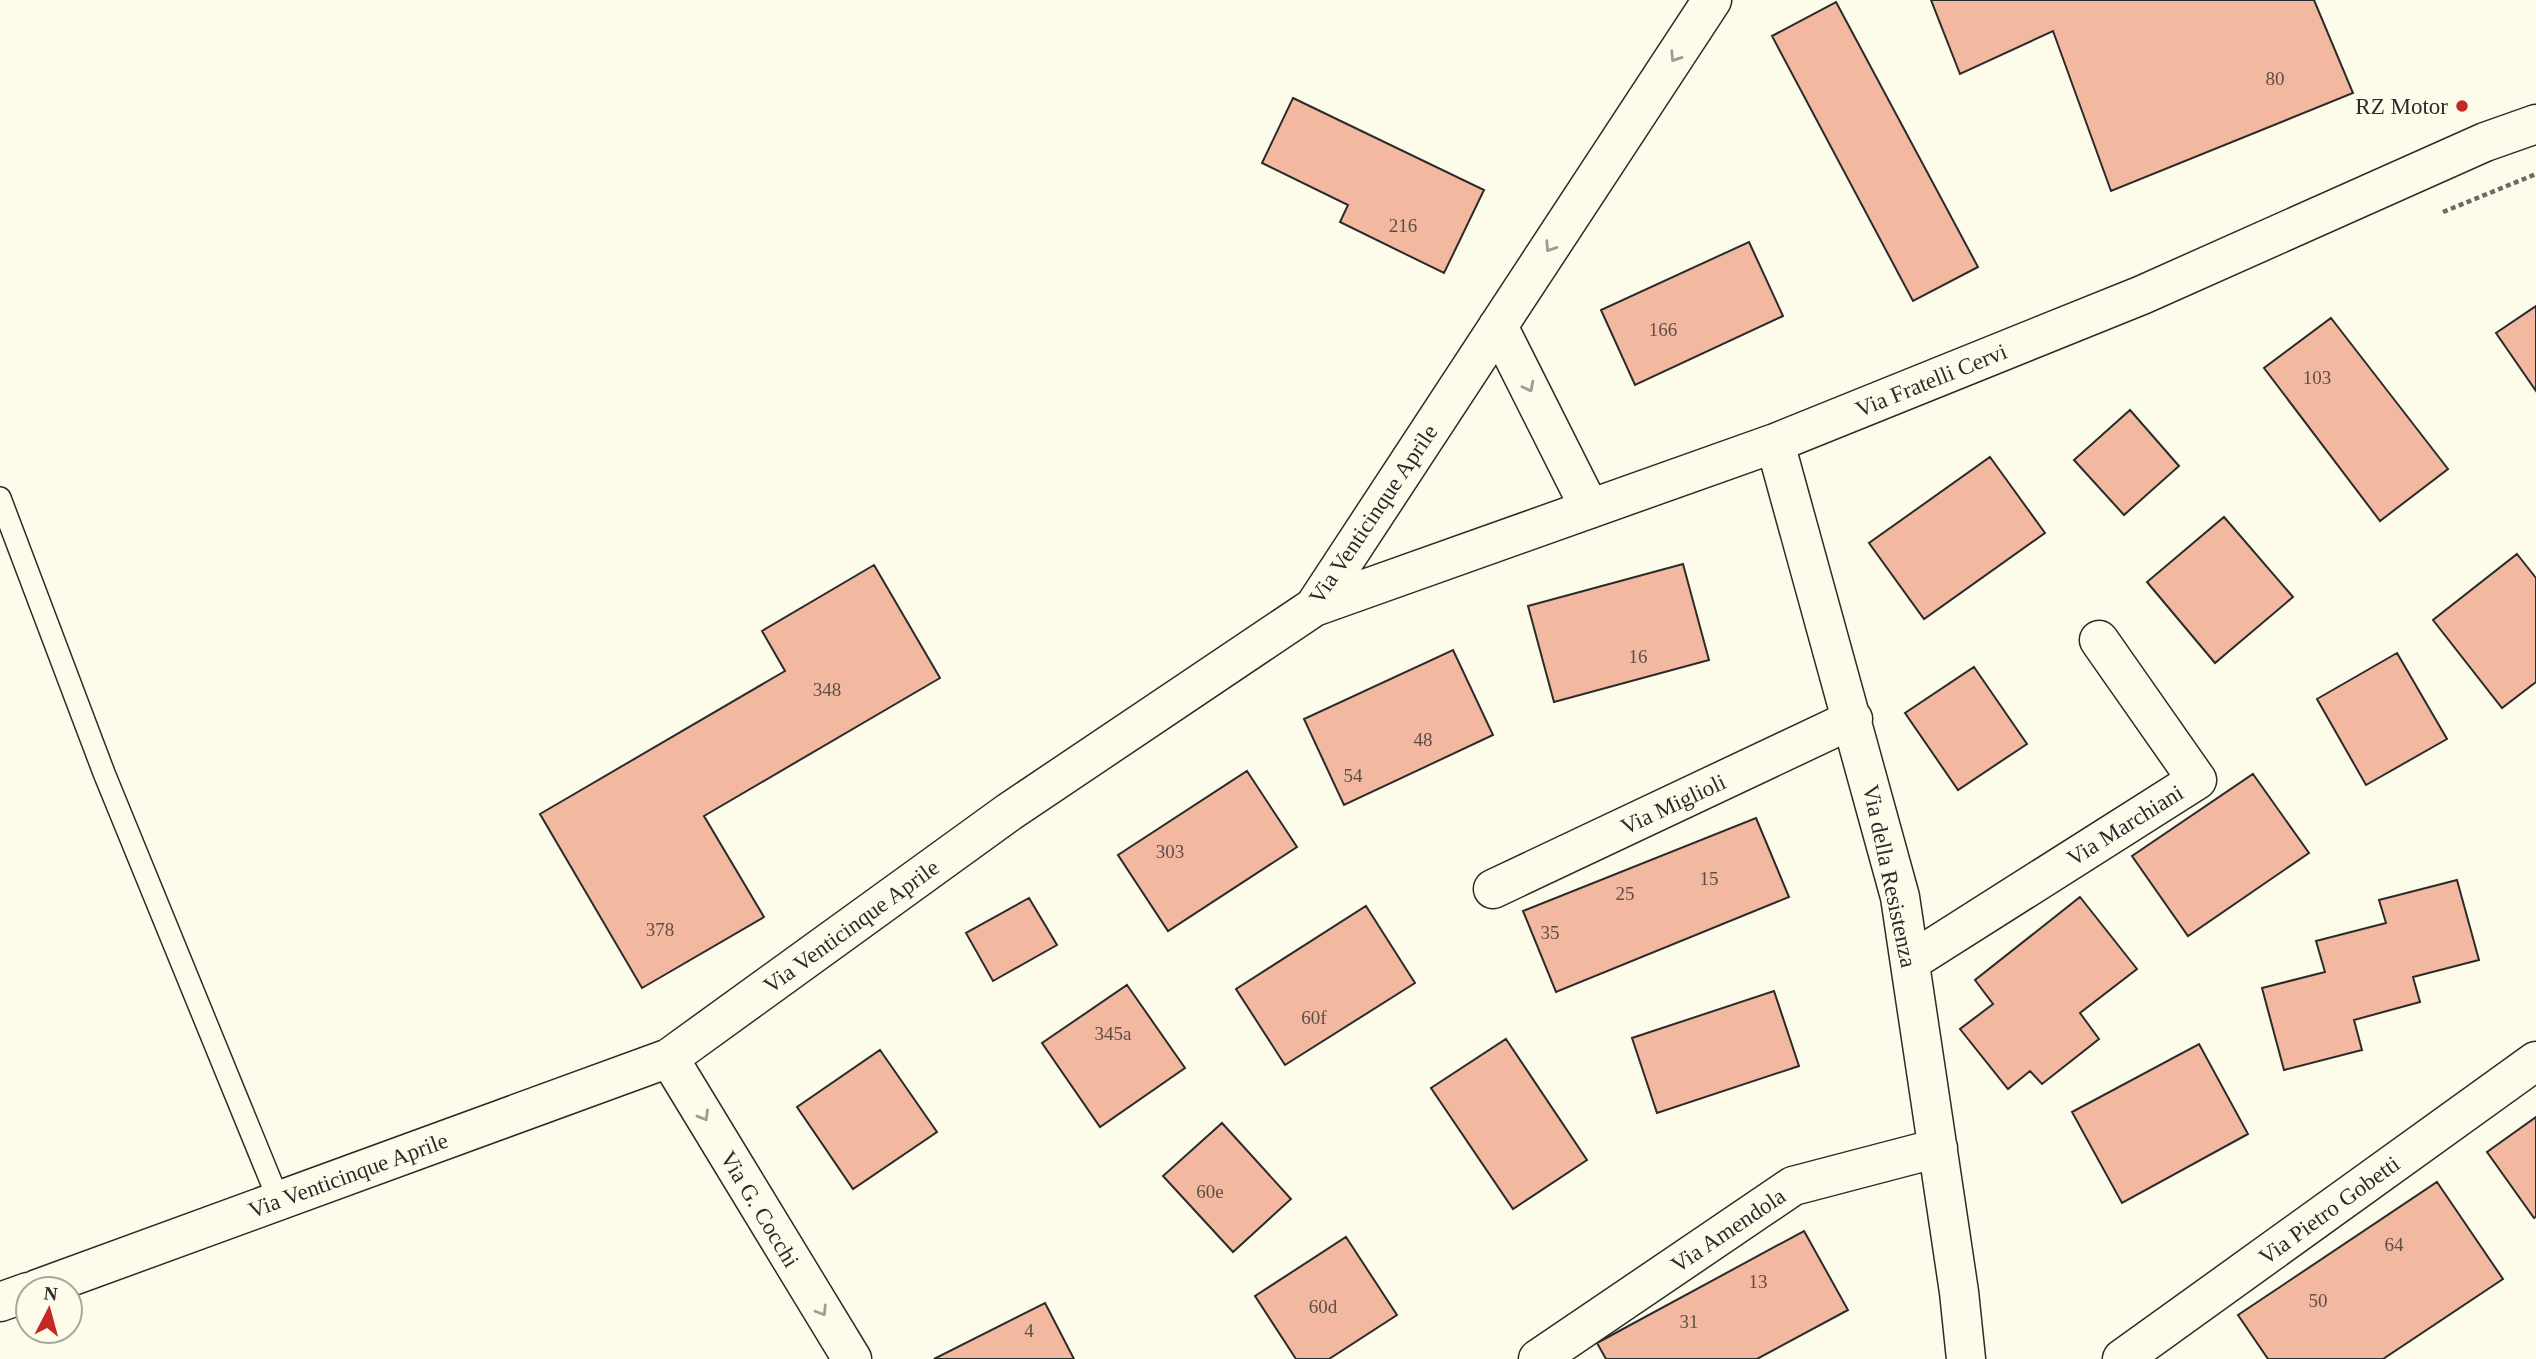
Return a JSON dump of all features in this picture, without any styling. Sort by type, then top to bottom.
[{"type":"street","name":"Via Venticinque Aprile","points":[[76,1275],[669,1058],[1009,812],[1314,607],[1712,0]]},
{"type":"street","name":"Via Fratelli Cervi","points":[[1314,607],[1775,443],[2142,295],[2485,142],[2536,124]]},
{"type":"street","points":[[1498,326],[1590,509]]},
{"type":"street","name":"Via della Resistenza","points":[[1775,443],[1900,897],[1938,1148],[1966,1359]]},
{"type":"street","name":"Via Marchiani","points":[[1910,962],[2197,780],[2099,640]]},
{"type":"street","name":"Via Miglioli","points":[[1493,889],[1853,719]]},
{"type":"street","name":"Via G. Cocchi","points":[[669,1058],[852,1359]]},
{"type":"street","name":"Via Pietro Gobetti","points":[[2122,1359],[2536,1061]]},
{"type":"street","name":"Via Amendola","points":[[1538,1359],[1793,1186],[1938,1148]]},
{"type":"lane","points":[[0,498],[104,773],[279,1201]]},
{"type":"path","points":[[2433,216],[2536,174]]},
{"type":"building","points":[[1931,0],[2314,0],[2353,93],[2111,191],[2053,31],[1960,74]]},
{"type":"building","points":[[1836,2],[1978,267],[1913,301],[1772,36]]},
{"type":"building","points":[[1293,98],[1484,190],[1444,273],[1340,222],[1348,205],[1262,163]]},
{"type":"building","points":[[1749,242],[1783,316],[1635,385],[1601,310]]},
{"type":"building","points":[[2536,306],[2536,391],[2496,333]]},
{"type":"building","points":[[2331,318],[2448,469],[2380,521],[2264,368]]},
{"type":"building","points":[[2130,410],[2179,466],[2124,515],[2074,460]]},
{"type":"building","points":[[1990,457],[2045,533],[1924,619],[1869,543]]},
{"type":"building","points":[[2224,517],[2293,597],[2215,663],[2147,582]]},
{"type":"building","points":[[2517,554],[2536,578],[2536,682],[2502,708],[2433,620]]},
{"type":"building","points":[[1683,564],[1709,660],[1554,702],[1528,606]]},
{"type":"building","points":[[874,565],[940,678],[704,816],[764,917],[642,988],[540,814],[785,671],[762,631]]},
{"type":"building","points":[[1453,650],[1493,735],[1344,805],[1304,719]]},
{"type":"building","points":[[2397,653],[2447,739],[2366,785],[2317,699]]},
{"type":"building","points":[[1974,667],[2027,744],[1958,790],[1905,713]]},
{"type":"building","points":[[1247,771],[1297,847],[1168,931],[1118,855]]},
{"type":"building","points":[[2253,774],[2309,853],[2188,936],[2132,856]]},
{"type":"building","points":[[1756,818],[1789,897],[1556,992],[1523,911]]},
{"type":"building","points":[[2457,880],[2479,960],[2413,977],[2420,1002],[2354,1020],[2362,1050],[2284,1070],[2262,988],[2325,972],[2316,941],[2386,923],[2379,900]]},
{"type":"building","points":[[2080,897],[2137,969],[2080,1013],[2099,1039],[2042,1084],[2030,1071],[2008,1089],[1960,1029],[1993,1004],[1975,980]]},
{"type":"building","points":[[1029,898],[1057,945],[993,981],[966,933]]},
{"type":"building","points":[[1366,906],[1415,983],[1285,1065],[1236,989]]},
{"type":"building","points":[[1127,985],[1185,1068],[1100,1127],[1042,1043]]},
{"type":"building","points":[[1774,991],[1799,1066],[1657,1113],[1632,1038]]},
{"type":"building","points":[[1506,1039],[1587,1160],[1513,1209],[1431,1088]]},
{"type":"building","points":[[2199,1044],[2248,1134],[2122,1203],[2072,1112]]},
{"type":"building","points":[[880,1050],[937,1132],[853,1189],[797,1107]]},
{"type":"building","points":[[2536,1117],[2536,1217],[2534,1218],[2487,1152]]},
{"type":"building","points":[[1222,1123],[1291,1199],[1233,1252],[1163,1176]]},
{"type":"building","points":[[2437,1182],[2503,1279],[2383,1359],[2268,1359],[2238,1315]]},
{"type":"building","points":[[1804,1231],[1848,1310],[1757,1359],[1606,1359],[1597,1343]]},
{"type":"building","points":[[1346,1237],[1397,1315],[1329,1359],[1296,1359],[1255,1296]]},
{"type":"building","points":[[1045,1303],[1074,1359],[934,1359]]},
{"type":"place","name":"RZ Motor","points":[[2462,106]]}]
